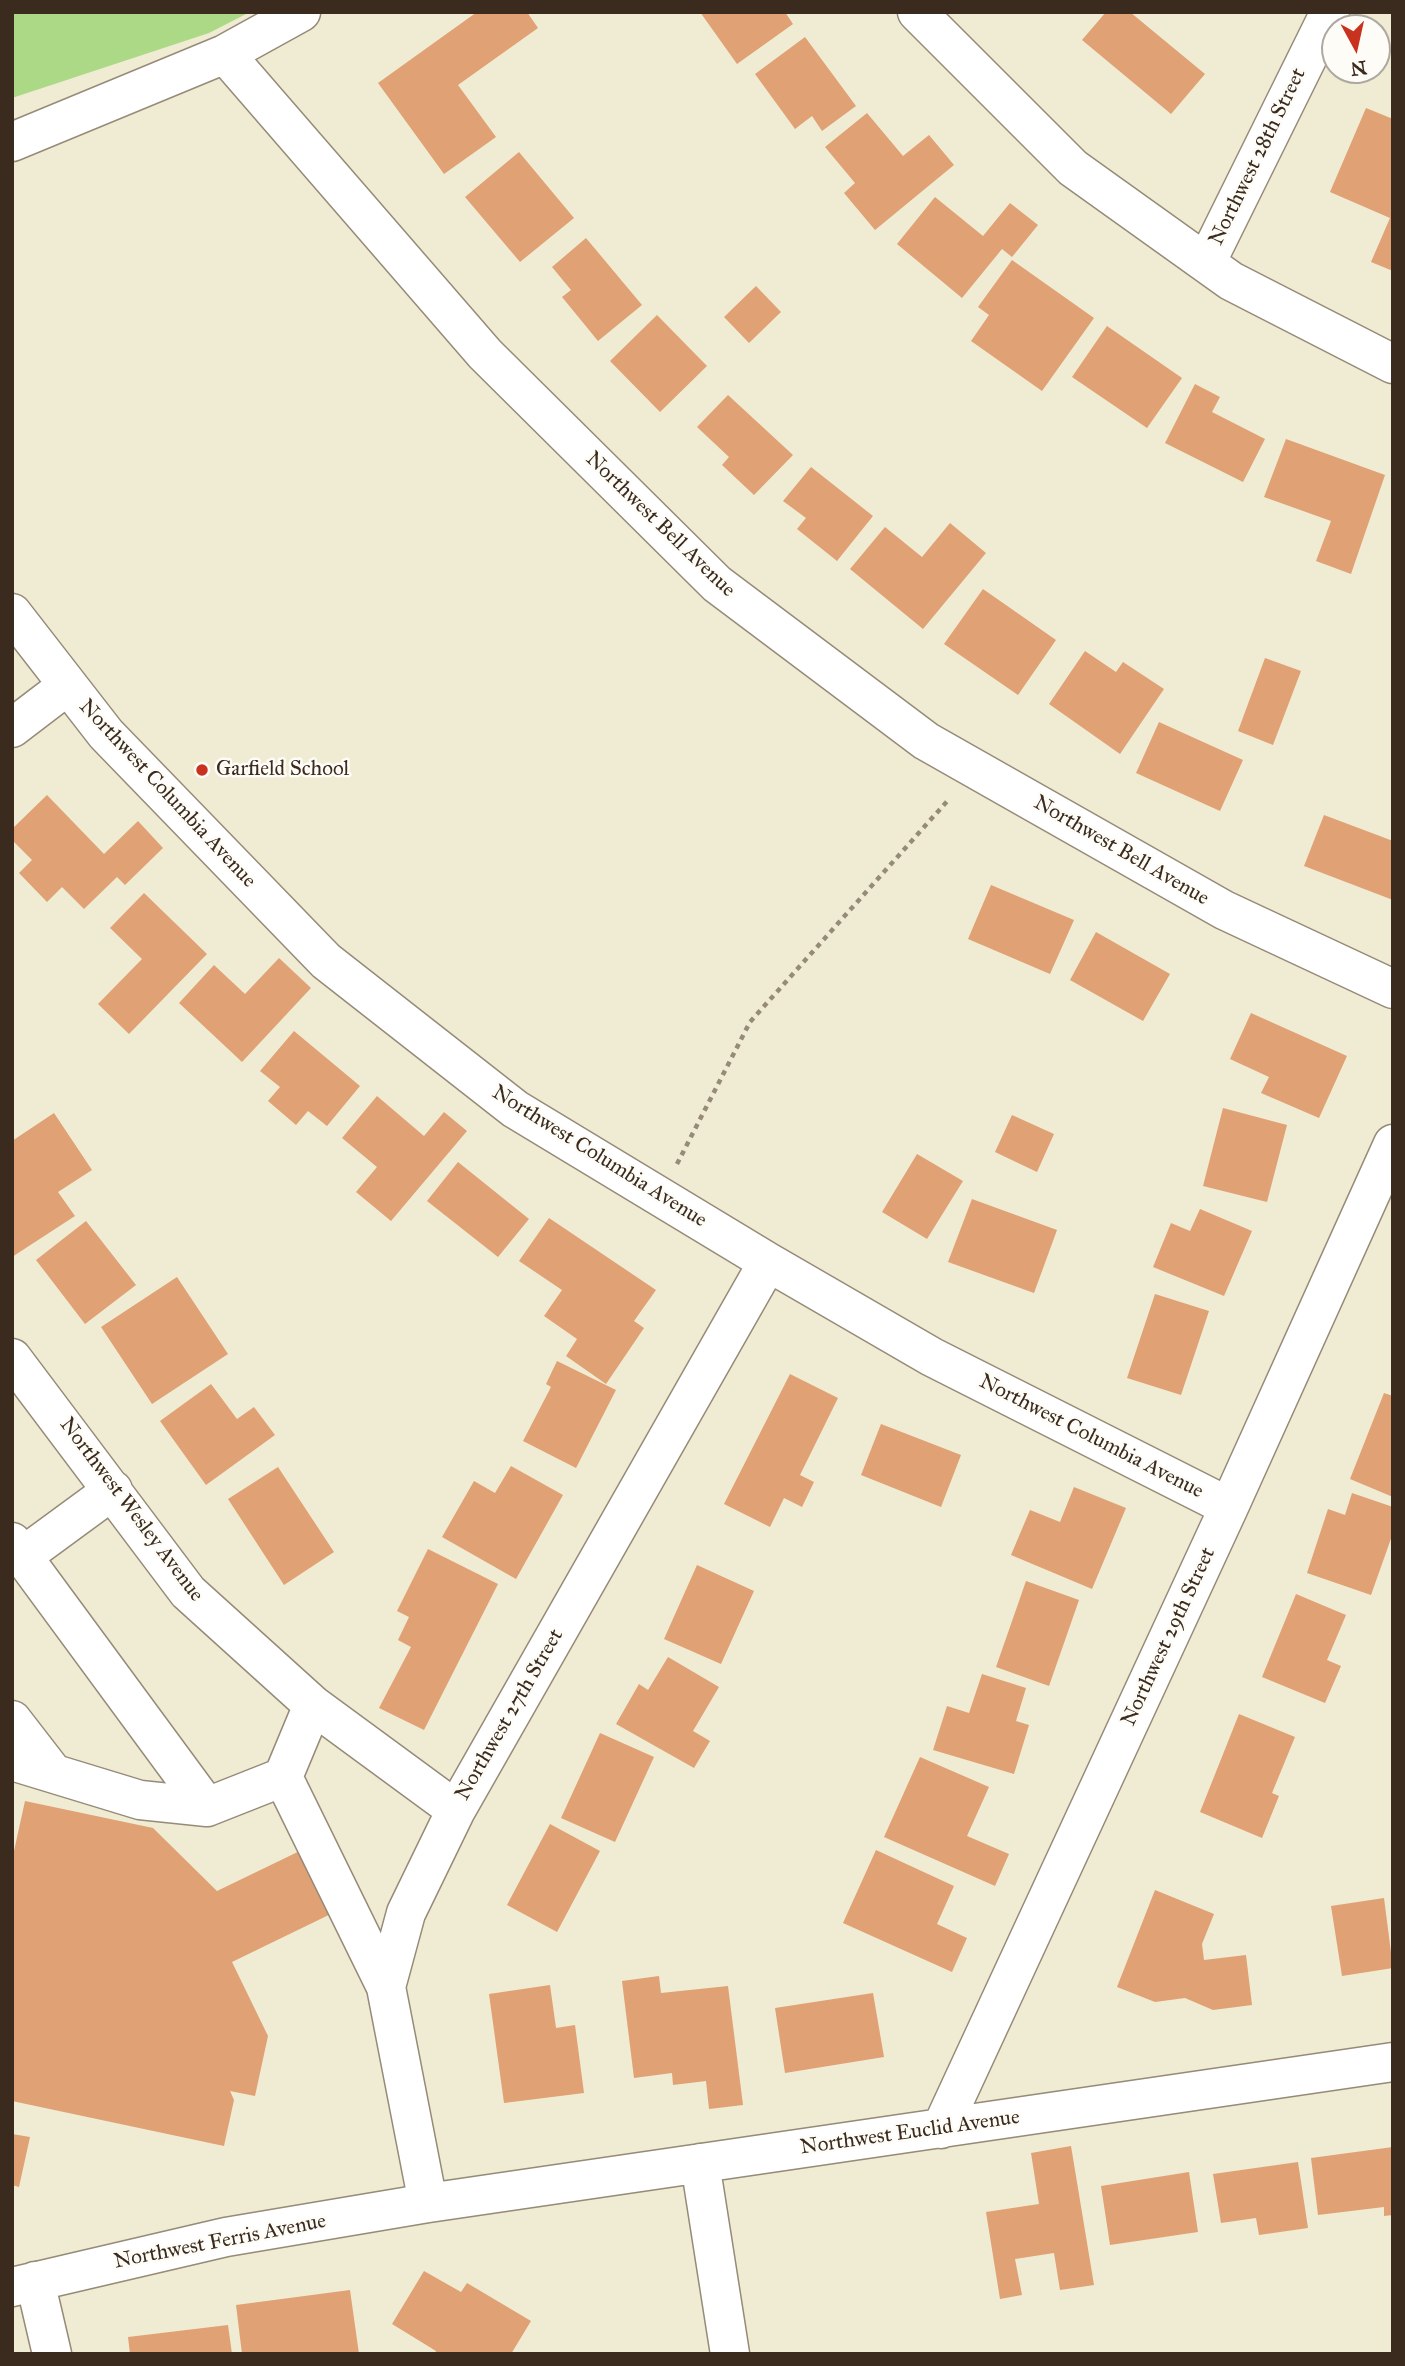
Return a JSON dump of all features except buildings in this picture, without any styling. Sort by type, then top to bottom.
[{"type":"street","points":[[12,142],[225,54],[301,12]]},
{"type":"street","points":[[917,12],[1073,168],[1242,287],[1393,364]]},
{"type":"street","name":"Northwest 28th Street","points":[[1206,263],[1330,12]]},
{"type":"street","name":"Northwest Bell Avenue","points":[[225,54],[485,354],[717,584],[926,741],[1224,910],[1393,989]]},
{"type":"street","name":"Northwest Columbia Avenue","points":[[12,613],[106,734],[326,961],[515,1108],[768,1262],[932,1357],[1229,1507]]},
{"type":"street","points":[[12,728],[67,686]]},
{"type":"street","name":"Northwest 29th Street","points":[[942,2129],[1393,1144]]},
{"type":"street","name":"Northwest 27th Street","points":[[428,2203],[386,1987],[406,1913],[456,1810],[768,1262]]},
{"type":"street","name":"Northwest Wesley Avenue","points":[[12,1358],[188,1592],[313,1705],[456,1810]]},
{"type":"street","points":[[113,1490],[17,1549],[207,1807]]},
{"type":"street","points":[[12,1761],[140,1800],[207,1807],[283,1777],[313,1705]]},
{"type":"street","points":[[12,1720],[52,1773]]},
{"type":"street","points":[[283,1777],[386,1987]]},
{"type":"street","name":"Northwest Euclid Avenue","points":[[428,2203],[1393,2062]]},
{"type":"street","points":[[700,2163],[730,2354]]},
{"type":"street","name":"Northwest Ferris Avenue","points":[[24,2284],[226,2237],[428,2203]]},
{"type":"street","points":[[24,2284],[52,2354]]},
{"type":"path","points":[[660,1197],[750,1022],[976,769]]},
{"type":"green space","points":[[12,12],[250,12],[209,33],[12,98]]},
{"type":"place","name":"Garfield School","points":[[202,770]]}]
